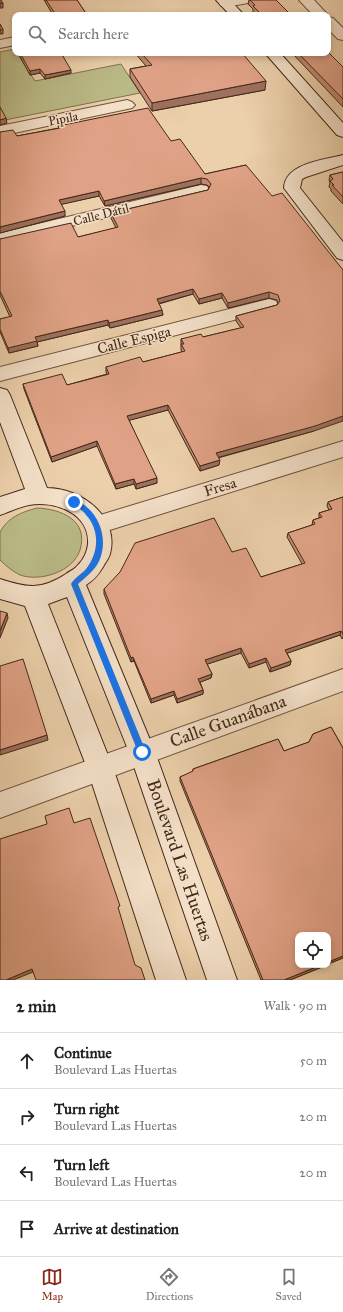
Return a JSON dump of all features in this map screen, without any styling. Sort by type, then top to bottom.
[{"type":"street","points":[[224,2],[243,0]]},
{"type":"street","points":[[306,0],[319,12]]},
{"type":"street","points":[[224,2],[233,12]]},
{"type":"street","points":[[331,24],[343,36]]},
{"type":"street","points":[[0,44],[12,42]]},
{"type":"street","points":[[275,56],[343,132]]},
{"type":"street","name":"Pipila","points":[[0,131],[127,105]]},
{"type":"street","points":[[343,160],[302,173],[295,177],[292,182],[292,188],[295,193],[343,254]]},
{"type":"street","name":"Calle Dátil","points":[[0,238],[201,190]]},
{"type":"street","name":"Calle Espiga","points":[[0,374],[269,305]]},
{"type":"street","points":[[0,395],[38,494]]},
{"type":"street","name":"Fresa","points":[[97,525],[343,449]]},
{"type":"street","points":[[0,588],[11,594],[33,596],[56,592],[74,584],[89,571],[98,556],[100,540],[97,525],[88,512],[74,502],[57,496],[38,494],[1,502]]},
{"type":"street","name":"Boulevard Las Huertas","points":[[74,584],[142,752],[222,980]]},
{"type":"street","points":[[33,596],[100,768],[171,980]]},
{"type":"street","name":"Calle Guanábana","points":[[0,805],[343,680]]},
{"type":"green space","points":[[12,50],[12,56],[19,56],[35,81],[121,64],[140,93],[0,121],[0,52]]},
{"type":"green space","points":[[37,508],[55,511],[71,518],[77,524],[82,540],[80,550],[76,558],[63,569],[46,576],[28,577],[14,572],[0,560],[0,532],[11,519],[26,511]]},
{"type":"building","points":[[46,0],[77,0],[85,12],[54,12]]},
{"type":"building","points":[[250,0],[276,0],[288,12],[259,12],[253,6],[255,5]]},
{"type":"building","points":[[331,55],[343,67],[343,99],[301,56]]},
{"type":"building","points":[[22,56],[63,56],[71,70],[45,75],[40,69],[30,71]]},
{"type":"building","points":[[144,56],[245,56],[266,81],[152,103],[130,69],[152,65]]},
{"type":"building","points":[[0,107],[6,118],[0,120]]},
{"type":"building","points":[[148,108],[171,141],[180,139],[205,174],[246,165],[272,196],[282,193],[343,270],[343,416],[315,426],[216,453],[220,460],[200,466],[168,405],[127,416],[157,478],[136,484],[134,479],[115,484],[97,441],[51,457],[23,384],[62,374],[67,385],[109,374],[106,367],[140,357],[143,362],[185,351],[181,344],[184,344],[181,339],[201,334],[203,337],[244,327],[236,316],[277,305],[280,301],[278,295],[269,292],[228,303],[222,293],[199,299],[193,289],[157,299],[162,310],[109,323],[108,320],[35,337],[37,341],[8,348],[0,329],[0,319],[12,316],[0,291],[0,239],[71,223],[78,237],[118,227],[111,213],[208,190],[211,184],[207,179],[201,178],[104,201],[99,191],[59,200],[65,211],[0,227],[0,132],[13,130],[17,136],[60,128],[58,126]]},
{"type":"building","points":[[343,172],[343,197],[332,185],[334,185],[330,181],[333,179],[330,175]]},
{"type":"building","points":[[343,497],[343,634],[341,631],[285,650],[291,661],[271,668],[266,658],[249,664],[241,648],[205,660],[212,674],[198,679],[203,690],[177,699],[174,691],[151,699],[133,657],[131,658],[104,589],[120,572],[135,543],[214,518],[232,552],[246,548],[261,577],[305,563],[288,533],[315,524],[313,520],[322,517],[319,513],[332,509],[328,502]]},
{"type":"building","points":[[0,611],[7,613],[0,631]]},
{"type":"building","points":[[23,659],[47,735],[0,750],[0,666]]},
{"type":"building","points":[[331,727],[343,748],[343,956],[331,961],[331,932],[295,932],[295,968],[314,968],[284,980],[263,980],[180,777],[193,771],[193,769],[278,739],[284,751],[309,742],[313,734]]},
{"type":"building","points":[[69,808],[74,823],[90,818],[120,906],[118,907],[135,965],[141,968],[145,980],[36,980],[32,969],[6,980],[0,980],[0,839],[47,824],[45,816]]},
{"type":"route","points":[[74,502],[88,512],[97,525],[100,540],[98,556],[89,571],[74,584],[142,752]]}]
